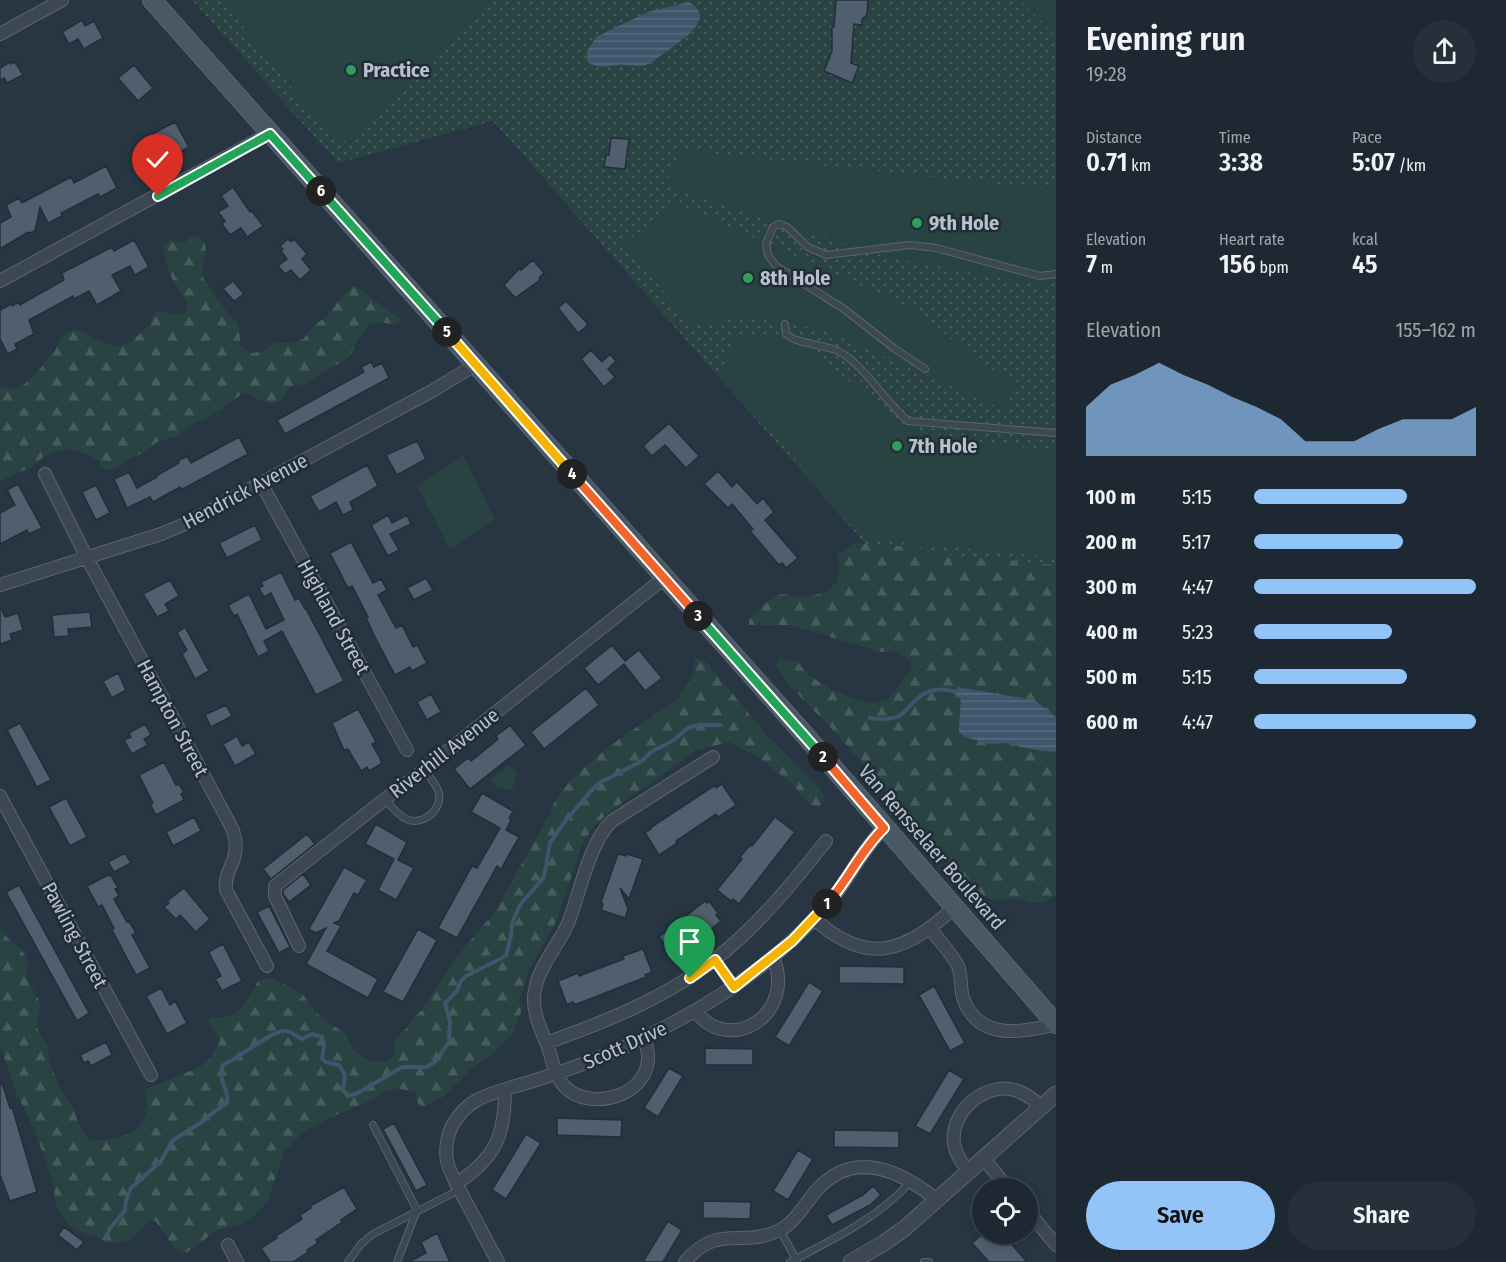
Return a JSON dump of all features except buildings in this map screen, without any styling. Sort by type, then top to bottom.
[{"type":"main road","name":"Van Rensselaer Boulevard","points":[[152,0],[804,734],[1056,1024]]},
{"type":"street","points":[[0,34],[62,0]]},
{"type":"street","points":[[0,281],[270,134]]},
{"type":"street","name":"Hendrick Avenue","points":[[0,585],[174,529],[432,391],[475,365]]},
{"type":"street","name":"Hampton Street","points":[[45,474],[87,558],[232,828],[236,838],[236,853],[226,878],[226,890],[267,966]]},
{"type":"street","name":"Highland Street","points":[[261,483],[407,750]]},
{"type":"street","name":"Riverhill Avenue","points":[[299,946],[275,896],[275,886],[664,578]]},
{"type":"street","points":[[644,1038],[648,1054],[646,1069],[636,1084],[618,1096],[595,1100],[584,1098],[566,1088],[557,1074],[536,1014],[535,986],[566,929],[601,834],[612,821],[712,757]]},
{"type":"street","name":"Pawling Street","points":[[0,796],[151,1074]]},
{"type":"street","name":"Scott Drive","points":[[498,1262],[450,1172],[446,1153],[447,1143],[451,1127],[460,1113],[472,1103],[557,1074],[644,1038],[734,987],[773,957],[814,919],[840,889],[870,842],[884,828]]},
{"type":"street","points":[[546,1043],[591,1027],[640,1005],[676,986],[715,960],[768,910],[826,841]]},
{"type":"street","points":[[814,919],[842,941],[872,950],[898,946],[930,928],[954,908]]},
{"type":"street","points":[[930,928],[957,966],[963,998],[967,1007],[979,1020],[995,1029],[1010,1032],[1030,1031],[1056,1024]]},
{"type":"street","points":[[695,1011],[707,1024],[720,1029],[739,1029],[759,1021],[774,1005],[779,989],[777,967],[773,957]]},
{"type":"street","points":[[969,1172],[958,1157],[954,1138],[959,1117],[972,1101],[993,1090],[1008,1089],[1026,1095],[1042,1107]]},
{"type":"street","points":[[458,1187],[496,1148],[504,1120],[505,1090]]},
{"type":"street","points":[[851,1262],[894,1237],[984,1160],[1056,1094]]},
{"type":"street","points":[[984,1160],[999,1178]]},
{"type":"street","points":[[685,1262],[698,1249],[712,1240],[722,1237],[760,1236],[780,1230],[798,1215],[825,1181],[842,1171],[861,1167],[898,1173],[937,1200]]},
{"type":"street","points":[[1038,1223],[1056,1245]]},
{"type":"street","points":[[228,1245],[237,1262]]},
{"type":"lane","points":[[925,369],[844,309],[776,266],[768,255],[766,244],[773,227],[779,224],[787,227],[808,247],[826,255],[910,245],[936,248],[1040,276],[1056,274]]},
{"type":"lane","points":[[785,324],[786,334],[792,340],[817,344],[839,352],[855,363],[893,408],[908,422],[1056,433]]},
{"type":"lane","points":[[385,799],[408,820],[428,817],[437,807],[439,795],[424,770]]},
{"type":"lane","points":[[715,960],[734,987]]},
{"type":"lane","points":[[373,1125],[417,1210],[397,1262]]},
{"type":"lane","points":[[780,1230],[795,1261],[876,1214],[911,1180]]},
{"type":"lane","points":[[348,1262],[367,1238],[458,1187]]},
{"type":"lane","points":[[924,1262],[929,1262]]},
{"type":"green space","points":[[192,0],[1056,0],[1056,575],[885,566],[493,121],[338,163]]},
{"type":"green space","name":"Practice","points":[[222,0],[492,0],[354,142],[333,140]]},
{"type":"green space","points":[[1020,0],[1056,0],[1056,35],[1054,34]]},
{"type":"green space","name":"9th Hole","points":[[681,150],[1047,189],[1056,187],[1056,281],[1042,286],[883,256],[665,186]]},
{"type":"green space","name":"8th Hole","points":[[674,202],[918,311],[978,362],[1018,382],[1005,410],[824,330],[747,316],[693,326],[624,245]]},
{"type":"green space","points":[[194,235],[204,242],[206,247],[201,275],[238,324],[241,346],[250,353],[261,352],[274,343],[289,343],[303,339],[354,286],[400,318],[399,322],[392,324],[379,322],[369,325],[346,360],[322,372],[307,383],[291,387],[274,404],[264,402],[248,393],[242,394],[210,417],[190,425],[180,435],[157,442],[143,453],[115,468],[109,470],[101,468],[99,461],[79,451],[67,449],[53,452],[0,482],[0,387],[12,388],[26,383],[52,355],[65,335],[72,330],[82,332],[104,343],[120,346],[131,342],[150,326],[153,315],[159,310],[183,314],[188,308],[187,304],[172,279],[163,245],[170,240],[184,243]]},
{"type":"green space","name":"7th Hole","points":[[791,334],[905,427],[965,441],[1056,451],[1056,557],[867,539],[720,375],[735,335]]},
{"type":"green space","points":[[464,456],[495,520],[450,549],[417,486]]},
{"type":"green space","points":[[854,543],[912,547],[967,558],[1056,565],[1056,896],[1041,903],[1033,903],[1016,898],[995,901],[983,895],[962,875],[833,730],[790,686],[776,665],[779,658],[798,662],[807,674],[832,690],[857,700],[873,703],[888,699],[910,670],[911,661],[897,651],[881,652],[790,625],[749,625],[749,620],[771,598],[781,594],[807,597],[826,592],[837,582],[839,571],[837,555]]},
{"type":"green space","points":[[695,659],[701,659],[709,665],[764,732],[819,788],[825,798],[820,806],[811,805],[793,785],[761,759],[730,742],[697,750],[612,810],[595,825],[582,844],[557,920],[528,972],[520,998],[521,1012],[513,1032],[503,1044],[471,1069],[443,1097],[422,1107],[418,1104],[415,1092],[396,1088],[302,1133],[284,1152],[268,1200],[255,1215],[242,1225],[217,1230],[187,1252],[183,1253],[173,1245],[154,1220],[133,1238],[123,1242],[107,1243],[70,1226],[56,1206],[53,1183],[35,1131],[15,1090],[0,1044],[0,928],[27,960],[26,976],[41,1005],[36,1026],[48,1047],[49,1061],[59,1086],[74,1110],[78,1123],[88,1138],[92,1140],[121,1137],[137,1129],[146,1113],[145,1089],[200,1067],[209,1060],[220,1041],[208,1019],[232,1015],[246,1002],[258,981],[270,978],[292,988],[304,996],[317,1014],[346,1034],[351,1047],[368,1061],[386,1061],[394,1055],[397,1037],[421,1011],[463,949],[494,913],[557,798],[586,766],[605,750],[678,698],[690,679]]},
{"type":"green space","points":[[509,764],[517,774],[512,790],[499,788],[489,781]]},
{"type":"water","points":[[689,2],[697,8],[700,15],[699,22],[682,40],[652,62],[642,66],[602,67],[594,66],[587,61],[587,51],[596,37],[648,12]]},
{"type":"water","points":[[957,687],[1037,702],[1056,717],[1056,752],[1020,747],[1013,743],[990,744],[965,737],[959,732],[961,698],[955,697]]},
{"type":"waterway","points":[[870,718],[889,719],[899,716],[920,696],[930,691],[940,689],[956,692]]},
{"type":"waterway","points":[[106,1238],[110,1228],[125,1211],[126,1200],[131,1188],[161,1161],[172,1141],[227,1103],[227,1093],[221,1075],[223,1065],[264,1039],[285,1031],[302,1039],[312,1034],[322,1037],[324,1046],[322,1059],[339,1065],[345,1075],[343,1090],[348,1096],[358,1093],[402,1067],[426,1067],[435,1062],[449,1042],[450,1022],[445,1003],[457,991],[466,976],[506,956],[512,923],[520,905],[544,877],[550,843],[591,791],[599,783],[642,761],[651,752],[674,740],[688,728],[699,725],[721,725]]},
{"type":"place","name":"Practice","points":[[351,70]]},
{"type":"place","name":"9th Hole","points":[[917,223]]},
{"type":"place","name":"8th Hole","points":[[748,278]]},
{"type":"place","name":"7th Hole","points":[[897,446]]},
{"type":"route","points":[[158,196],[270,134],[804,734],[884,828],[870,842],[829,903],[792,941],[751,975],[734,987],[715,960],[690,978]]}]
